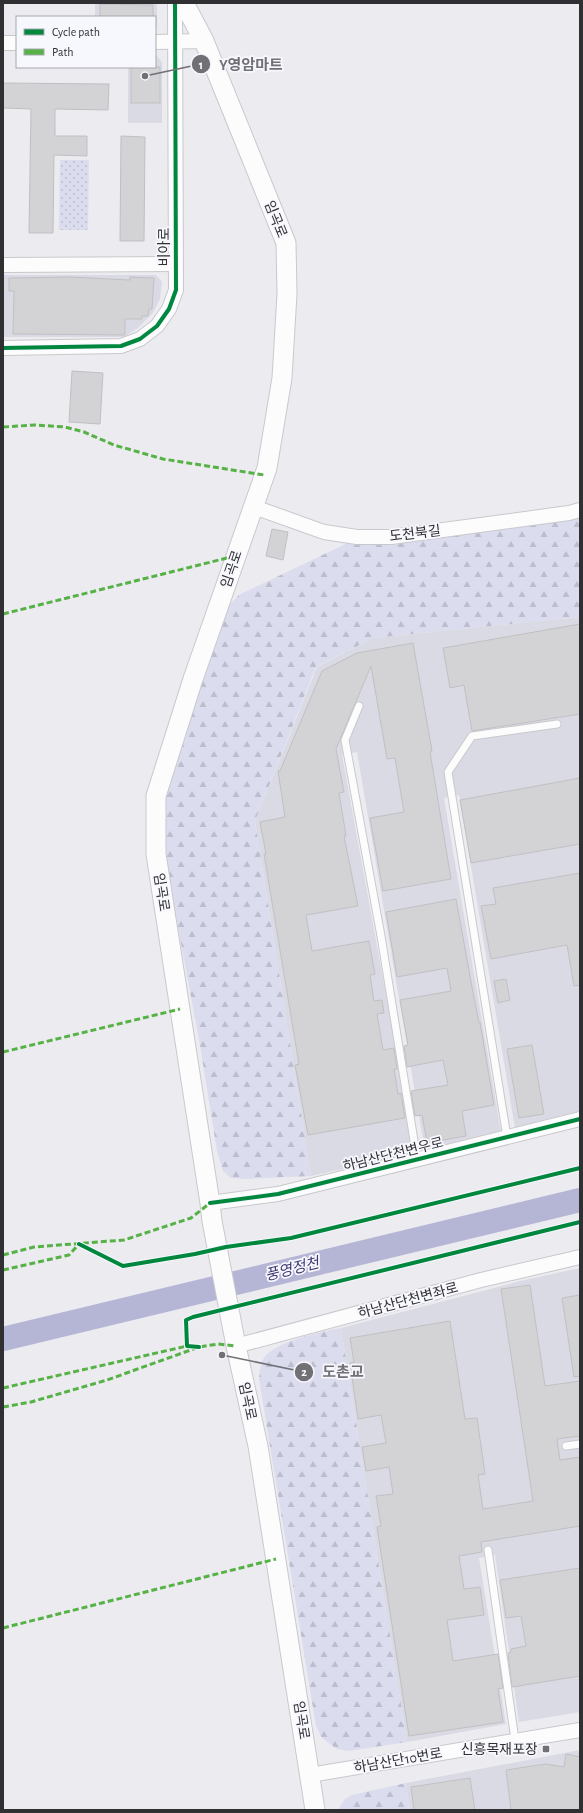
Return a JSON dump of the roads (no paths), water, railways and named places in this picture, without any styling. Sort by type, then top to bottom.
[{"type":"main road","name":"임곡로","points":[[184,3],[204,41],[286,243],[287,294],[282,378],[267,468],[192,679],[156,796],[156,854],[212,1221],[234,1337],[258,1446],[315,1810]]},
{"type":"street","name":"비아로","points":[[3,348],[121,346],[140,339],[157,326],[169,309],[176,290],[175,3]]},
{"type":"street","points":[[156,42],[204,41]]},
{"type":"street","points":[[3,43],[16,43]]},
{"type":"street","name":"비아로","points":[[3,265],[175,264]]},
{"type":"street","name":"도천북길","points":[[254,507],[324,532],[357,537],[391,537],[569,513],[580,510]]},
{"type":"street","name":"하남산단천변우로","points":[[210,1203],[278,1194],[580,1119]]},
{"type":"street","name":"하남산단천변좌로","points":[[234,1337],[580,1256]]},
{"type":"street","name":"하남산단10번로","points":[[310,1775],[580,1730]]},
{"type":"lane","points":[[359,706],[345,740],[381,936],[417,1159]]},
{"type":"lane","points":[[507,1137],[448,772],[472,736],[557,724]]},
{"type":"lane","points":[[566,1446],[580,1444]]},
{"type":"lane","points":[[488,1550],[515,1740]]},
{"type":"waterway","name":"풍영정천","points":[[3,1339],[580,1200]]},
{"type":"place","name":"Y영암마트","points":[[145,76]]},
{"type":"place","name":"도촌교","points":[[222,1355]]},
{"type":"place","name":"신흥목재포장","points":[[546,1749]]}]
